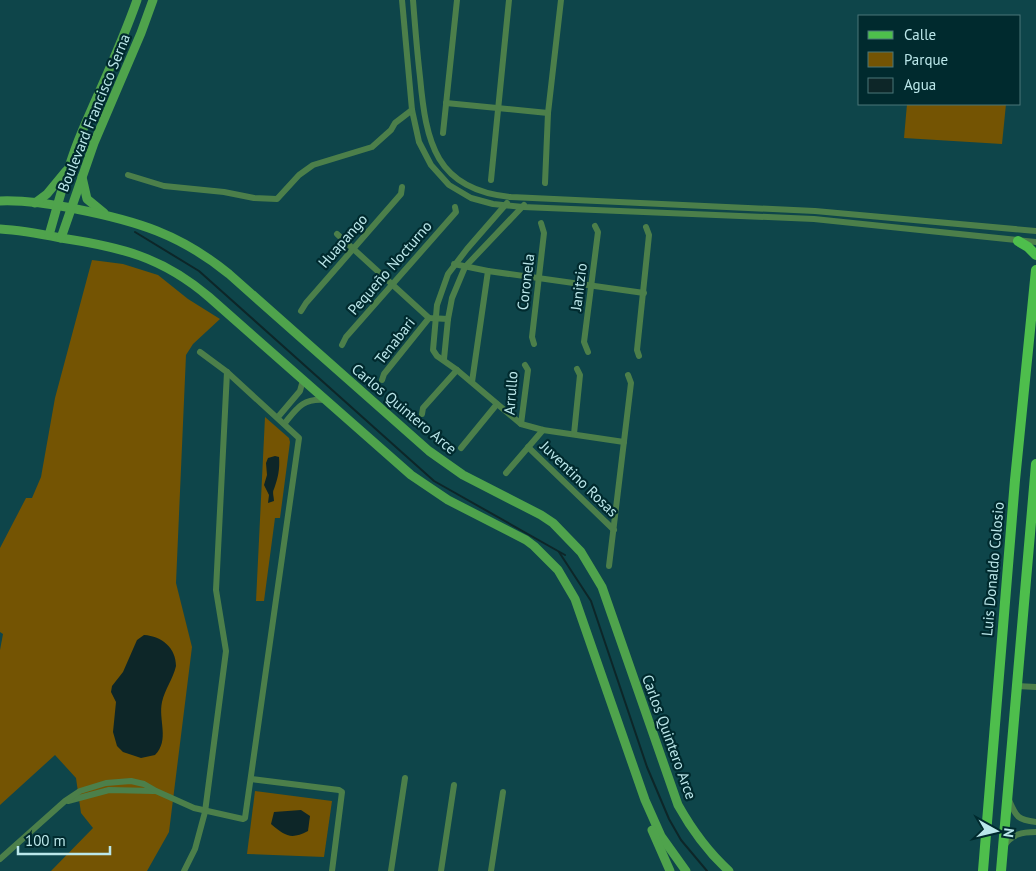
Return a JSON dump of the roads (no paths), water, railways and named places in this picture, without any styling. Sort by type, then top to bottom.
[{"type":"main road","name":"Boulevard Francisco Serna","points":[[49,235],[68,170],[81,135],[128,28],[137,0]]},
{"type":"main road","name":"Boulevard Francisco Serna","points":[[61,238],[94,142],[141,33],[152,0]]},
{"type":"main road","points":[[35,203],[48,194],[68,170]]},
{"type":"main road","points":[[82,178],[87,199],[106,215]]},
{"type":"main road","name":"Carlos Quintero Arce","points":[[0,201],[58,206],[106,215],[164,233],[206,257],[229,274],[429,452],[463,475],[542,515],[572,542],[589,563],[605,593],[678,805],[695,834],[729,871]]},
{"type":"main road","points":[[0,230],[49,235],[120,249],[167,267],[196,286],[411,475],[448,500],[526,540],[543,554],[558,570],[580,610],[653,831],[669,870],[674,867],[685,870]]},
{"type":"main road","points":[[1018,241],[1036,255]]},
{"type":"main road","name":"Luis Donaldo Colosio","points":[[983,871],[1015,480],[1036,270]]},
{"type":"main road","points":[[1001,871],[1036,464]]},
{"type":"main road","points":[[1015,480],[1019,497],[1032,504]]},
{"type":"main road","points":[[994,727],[1004,726],[1013,734]]},
{"type":"main road","points":[[644,800],[661,836],[685,870]]},
{"type":"street","points":[[402,0],[412,110],[419,142],[431,165],[450,185],[481,202],[523,207],[814,219],[1036,242]]},
{"type":"street","points":[[413,0],[422,106],[432,148],[440,161],[464,183],[482,192],[511,198],[815,211],[1036,231]]},
{"type":"street","points":[[443,133],[457,0]]},
{"type":"street","points":[[491,180],[509,0]]},
{"type":"street","points":[[544,183],[548,113],[561,0]]},
{"type":"street","points":[[446,103],[548,113]]},
{"type":"street","points":[[128,175],[164,186],[224,192],[254,198],[277,199],[299,175],[313,165],[372,147],[392,130],[395,123],[412,110]]},
{"type":"street","name":"Huapango","points":[[301,311],[306,302],[401,194],[402,187]]},
{"type":"street","points":[[511,198],[454,264],[442,286],[437,305],[433,350],[437,356],[444,359],[521,424],[543,430],[624,442]]},
{"type":"street","points":[[444,359],[448,319],[455,290],[465,267],[523,207],[526,198]]},
{"type":"street","points":[[696,205],[696,214]]},
{"type":"street","name":"Pequeño Nocturno","points":[[342,345],[346,337],[456,212],[455,207]]},
{"type":"street","points":[[814,219],[815,211]]},
{"type":"street","points":[[924,231],[925,221]]},
{"type":"street","name":"Coronela","points":[[534,344],[532,337],[544,233],[541,223]]},
{"type":"street","name":"Janitzio","points":[[588,352],[584,342],[598,232],[595,226]]},
{"type":"street","points":[[639,356],[637,350],[649,235],[646,227]]},
{"type":"street","points":[[337,234],[429,318],[448,319]]},
{"type":"street","points":[[454,264],[488,271],[644,293]]},
{"type":"street","points":[[472,382],[488,271]]},
{"type":"street","name":"Tenabari","points":[[382,380],[384,374],[429,318]]},
{"type":"street","points":[[0,859],[65,801],[80,791],[113,782],[131,781],[144,784],[205,812],[245,819],[299,439],[285,423],[227,372],[200,352]]},
{"type":"street","name":"Arrullo","points":[[521,424],[528,370],[525,365]]},
{"type":"street","points":[[574,434],[580,375],[577,369]]},
{"type":"street","points":[[422,414],[423,408],[457,370]]},
{"type":"street","points":[[184,871],[195,849],[205,812],[226,651],[216,590],[227,372]]},
{"type":"street","points":[[609,566],[631,383],[628,375]]},
{"type":"street","points":[[278,417],[300,391],[303,380]]},
{"type":"street","points":[[285,423],[298,408],[310,400],[325,400]]},
{"type":"street","points":[[291,402],[298,408]]},
{"type":"street","points":[[461,448],[497,404]]},
{"type":"street","points":[[506,473],[543,430]]},
{"type":"street","name":"Juventino Rosas","points":[[528,447],[614,530]]},
{"type":"street","points":[[1017,686],[1034,686]]},
{"type":"street","points":[[391,871],[405,778]]},
{"type":"street","points":[[251,779],[339,790],[342,792],[332,871]]},
{"type":"street","points":[[441,871],[454,785]]},
{"type":"street","points":[[491,871],[503,792]]},
{"type":"street","points":[[1006,796],[1016,816],[1022,820],[1036,822]]},
{"type":"street","points":[[1004,847],[1016,834],[1036,832]]},
{"type":"water","points":[[279,457],[277,481],[273,492],[274,501],[268,503],[269,495],[264,485],[267,475],[266,463],[268,458]]},
{"type":"water","points":[[144,635],[157,638],[167,644],[174,654],[176,666],[162,702],[162,743],[155,755],[141,758],[123,752],[117,746],[113,732],[116,702],[111,692],[112,686],[123,672],[137,640]]},
{"type":"water","points":[[301,810],[310,816],[308,831],[302,834],[293,836],[284,834],[271,824],[274,812]]},
{"type":"waterway","points":[[135,232],[199,271],[434,481],[565,555]]},
{"type":"waterway","points":[[559,552],[591,601],[647,767],[669,819],[681,840],[707,871]]}]
